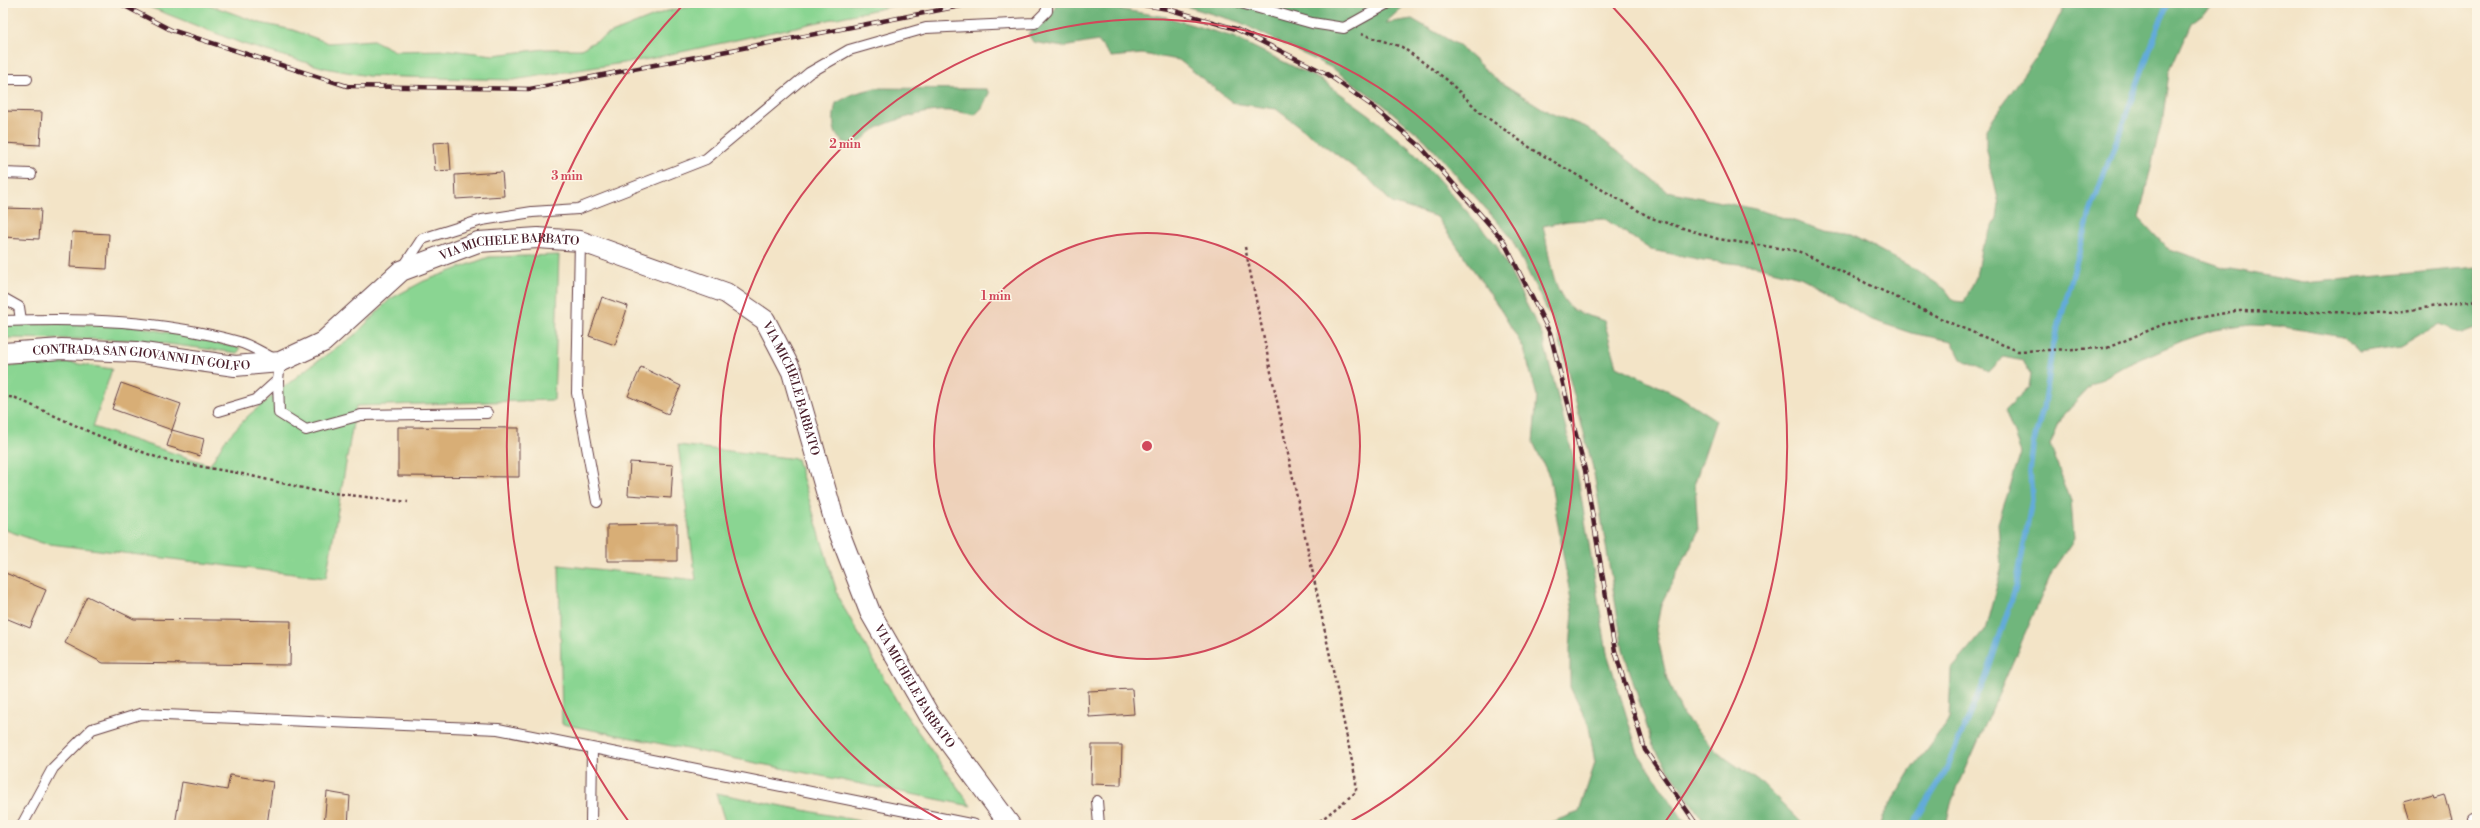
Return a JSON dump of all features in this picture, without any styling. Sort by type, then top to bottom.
[{"type":"street","name":"VIA MICHELE BARBATO","points":[[279,371],[323,342],[401,271],[478,242],[538,238],[580,241],[726,293],[765,320],[792,372],[834,519],[870,612],[928,715],[1010,825]]},
{"type":"street","name":"CONTRADA SAN GIOVANNI IN GOLFO","points":[[3,353],[62,349],[136,352],[279,371]]},
{"type":"lane","points":[[401,271],[422,239],[482,220],[532,212],[578,209],[706,158],[809,73],[849,50],[926,28],[1035,23],[1047,11],[1047,3]]},
{"type":"lane","points":[[1241,3],[1312,23],[1344,28],[1389,3]]},
{"type":"lane","points":[[3,79],[26,79]]},
{"type":"lane","points":[[3,173],[31,174]]},
{"type":"lane","points":[[580,241],[577,393],[597,502]]},
{"type":"lane","points":[[3,298],[18,307],[21,320]]},
{"type":"lane","points":[[3,321],[65,318],[141,322],[240,342],[279,371]]},
{"type":"lane","points":[[219,411],[256,400],[279,371]]},
{"type":"lane","points":[[279,371],[279,413],[306,430],[361,415],[488,413]]},
{"type":"lane","points":[[22,825],[53,768],[92,729],[140,714],[498,729],[975,825]]},
{"type":"lane","points":[[591,825],[592,748]]},
{"type":"lane","points":[[1097,801],[1099,825]]},
{"type":"path","points":[[1344,28],[1402,47],[1446,79],[1482,114],[1532,149],[1651,218],[1718,239],[1798,251],[1955,325],[2018,351],[2107,348],[2164,324],[2236,311],[2390,313],[2477,300]]},
{"type":"path","points":[[1245,247],[1356,781],[1356,792],[1315,825]]},
{"type":"path","points":[[3,396],[16,398],[94,434],[164,460],[243,474],[316,491],[408,502]]},
{"type":"green space","points":[[139,3],[204,3],[260,23],[293,30],[329,43],[373,40],[395,51],[449,50],[494,55],[545,49],[581,49],[609,34],[667,11],[711,3],[906,3],[649,59],[513,80],[368,76],[325,68],[243,44]]},
{"type":"green space","points":[[1056,3],[1106,7],[1166,17],[1233,37],[1323,81],[1370,115],[1414,152],[1496,244],[1542,335],[1577,472],[1607,653],[1638,753],[1687,825],[1543,825],[1579,812],[1595,763],[1589,726],[1570,687],[1570,648],[1573,612],[1550,478],[1533,442],[1537,396],[1524,349],[1499,307],[1437,217],[1392,203],[1368,178],[1276,109],[1233,103],[1179,60],[1142,54],[1111,57],[1098,41],[1063,47],[1033,42],[1028,34],[1051,16]]},
{"type":"green space","points":[[1175,3],[1401,3],[1405,5],[1385,23],[1412,19],[1458,45],[1497,80],[1550,113],[1588,128],[1667,191],[1755,209],[1826,231],[1851,235],[1915,269],[1945,289],[1954,301],[1964,302],[1976,277],[1981,249],[1997,219],[1999,204],[1986,146],[1986,128],[2044,46],[2066,3],[2217,3],[2191,23],[2169,73],[2163,116],[2139,218],[2167,248],[2226,268],[2304,283],[2477,267],[2477,328],[2462,334],[2439,324],[2401,347],[2358,353],[2343,337],[2278,326],[2250,325],[2214,330],[2182,341],[2126,365],[2091,385],[2063,415],[2050,445],[2071,501],[2074,539],[2053,570],[1951,803],[1946,825],[1880,825],[1882,817],[1911,771],[1949,719],[1951,670],[1985,630],[2001,570],[1998,523],[2021,453],[2005,410],[2029,387],[2031,374],[2023,361],[2003,357],[1989,372],[1961,359],[1952,341],[1911,333],[1869,319],[1831,293],[1800,277],[1756,266],[1703,260],[1651,250],[1605,219],[1568,221],[1543,226],[1552,269],[1558,289],[1563,299],[1573,309],[1604,321],[1617,366],[1679,396],[1716,420],[1695,482],[1698,532],[1661,604],[1656,630],[1667,679],[1683,715],[1718,753],[1763,784],[1804,825],[1706,825],[1653,746],[1623,649],[1593,468],[1557,330],[1510,236],[1425,140],[1380,102],[1332,68],[1239,22]]},
{"type":"green space","points":[[875,88],[986,89],[989,93],[982,108],[975,115],[949,111],[926,112],[890,122],[872,131],[861,141],[856,143],[849,144],[842,141],[835,132],[834,126],[836,103],[853,94]]},
{"type":"green space","points":[[559,255],[554,400],[356,406],[326,578],[42,543],[3,529],[3,367],[59,361],[112,369],[93,427],[210,465],[225,440],[249,415],[309,367],[356,334],[390,299],[424,281],[489,257]]},
{"type":"green space","points":[[52,323],[137,326],[240,348],[238,353],[136,340],[3,338],[3,325]]},
{"type":"green space","points":[[678,445],[797,459],[839,599],[899,705],[971,806],[562,724],[559,565],[696,580]]},
{"type":"green space","points":[[716,793],[880,825],[726,825]]},
{"type":"building","points":[[3,111],[42,112],[40,145],[3,143]]},
{"type":"building","points":[[449,142],[451,170],[435,171],[433,143]]},
{"type":"building","points":[[502,172],[504,196],[456,199],[455,175]]},
{"type":"building","points":[[3,208],[41,209],[39,239],[3,237]]},
{"type":"building","points":[[72,232],[109,234],[107,269],[70,267]]},
{"type":"building","points":[[602,297],[628,306],[615,345],[589,336]]},
{"type":"building","points":[[641,367],[681,386],[668,414],[628,396]]},
{"type":"building","points":[[121,383],[181,404],[172,430],[112,409]]},
{"type":"building","points":[[398,427],[519,428],[519,477],[398,476]]},
{"type":"building","points":[[172,430],[204,439],[200,456],[167,446]]},
{"type":"building","points":[[630,462],[673,465],[671,498],[628,495]]},
{"type":"building","points":[[677,524],[677,561],[607,561],[607,525]]},
{"type":"building","points":[[3,572],[46,590],[30,628],[3,617]]},
{"type":"building","points":[[87,596],[134,619],[291,621],[290,665],[103,663],[65,643]]},
{"type":"building","points":[[1132,689],[1134,714],[1089,717],[1088,691]]},
{"type":"building","points":[[1092,745],[1122,745],[1121,785],[1091,784]]},
{"type":"building","points":[[230,775],[273,782],[267,825],[175,825],[182,782],[227,790]]},
{"type":"building","points":[[327,792],[350,796],[348,825],[324,825]]},
{"type":"building","points":[[2433,794],[2434,797],[2444,794],[2451,820],[2434,825],[2411,825],[2404,802]]},
{"type":"waterway","points":[[1913,825],[1944,774],[1986,677],[2016,587],[2032,500],[2030,472],[2033,445],[2043,409],[2052,350],[2091,210],[2164,11],[2169,3]]},
{"type":"railway","points":[[119,3],[171,30],[347,86],[530,89],[976,3]]},
{"type":"railway","points":[[1132,3],[1168,9],[1236,29],[1327,74],[1375,108],[1420,146],[1503,240],[1550,333],[1585,470],[1615,651],[1645,750],[1697,825]]}]
